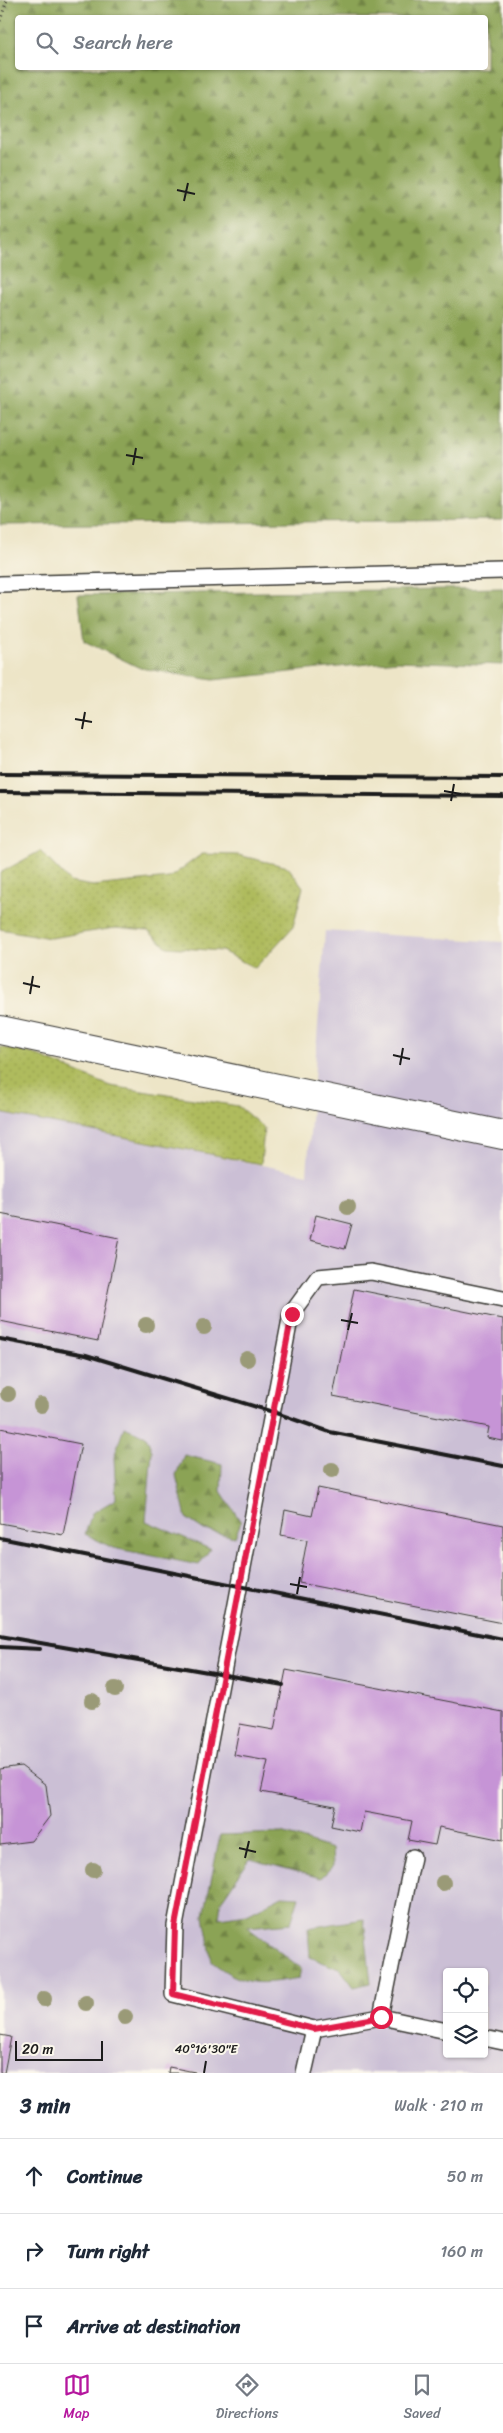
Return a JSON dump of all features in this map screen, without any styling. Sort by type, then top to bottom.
[{"type":"street","points":[[0,1030],[503,1136]]},
{"type":"lane","points":[[0,584],[503,571]]},
{"type":"lane","points":[[443,2030],[381,2017],[314,2029],[173,1994],[175,1926],[292,1314],[318,1277],[371,1272],[503,1299]]},
{"type":"lane","points":[[381,2017],[413,1857]]},
{"type":"lane","points":[[304,2073],[314,2029]]},
{"type":"lane","points":[[488,2039],[503,2042]]},
{"type":"path","points":[[0,21],[8,0]]},
{"type":"shaded area","points":[[325,931],[503,942],[503,2073],[0,2073],[0,1113],[307,1174]]},
{"type":"green space","points":[[0,0],[503,0],[503,520],[0,525]]},
{"type":"green space","points":[[503,588],[503,665],[397,661],[213,680],[140,668],[84,641],[78,595]]},
{"type":"green space","points":[[40,851],[70,882],[93,886],[169,878],[202,854],[238,855],[288,867],[303,887],[293,927],[255,968],[222,951],[167,947],[148,931],[115,928],[50,938],[0,929],[0,873]]},
{"type":"green space","points":[[0,1047],[34,1054],[110,1086],[238,1106],[264,1128],[261,1164],[0,1113]]},
{"type":"green space","points":[[124,1427],[146,1436],[152,1451],[146,1521],[210,1549],[199,1565],[113,1548],[85,1534],[92,1513],[116,1499],[114,1457]]},
{"type":"green space","points":[[184,1455],[222,1464],[221,1491],[241,1522],[235,1537],[204,1530],[186,1518],[176,1475]]},
{"type":"green space","points":[[282,1833],[332,1849],[333,1866],[321,1878],[250,1859],[221,1901],[219,1918],[247,1914],[282,1896],[299,1897],[291,1923],[247,1927],[301,1968],[299,1978],[263,1983],[243,1980],[212,1962],[204,1916],[220,1835]]},
{"type":"green space","points":[[364,1919],[371,1983],[354,1987],[341,1970],[310,1957],[308,1928]]},
{"type":"building","points":[[0,1214],[119,1238],[98,1341],[0,1321]]},
{"type":"building","points":[[316,1215],[352,1224],[345,1249],[310,1240]]},
{"type":"building","points":[[354,1289],[503,1319],[503,1441],[487,1438],[489,1427],[333,1396]]},
{"type":"building","points":[[0,1428],[81,1444],[63,1535],[0,1523]]},
{"type":"building","points":[[318,1488],[503,1525],[503,1623],[299,1583],[307,1540],[281,1535],[285,1510],[312,1516]]},
{"type":"building","points":[[286,1670],[503,1712],[503,1840],[439,1827],[435,1845],[408,1840],[412,1821],[364,1812],[360,1832],[331,1826],[335,1806],[261,1792],[268,1761],[234,1755],[240,1724],[274,1730]]},
{"type":"building","points":[[21,1766],[46,1785],[50,1816],[31,1841],[0,1845],[0,1769]]},
{"type":"building","points":[[0,2035],[11,2037],[4,2073],[0,2073]]},
{"type":"building","points":[[169,2067],[195,2072],[195,2073],[168,2073]]},
{"type":"railway","points":[[0,774],[503,777]]},
{"type":"railway","points":[[0,792],[503,796]]},
{"type":"railway","points":[[0,1339],[86,1355],[273,1412],[330,1432],[503,1466]]},
{"type":"railway","points":[[0,1538],[503,1639]]},
{"type":"railway","points":[[0,1636],[283,1685]]},
{"type":"railway","points":[[0,1647],[40,1649]]},
{"type":"route","points":[[292,1314],[175,1926],[173,1994],[209,2001],[314,2029],[381,2017]]}]
